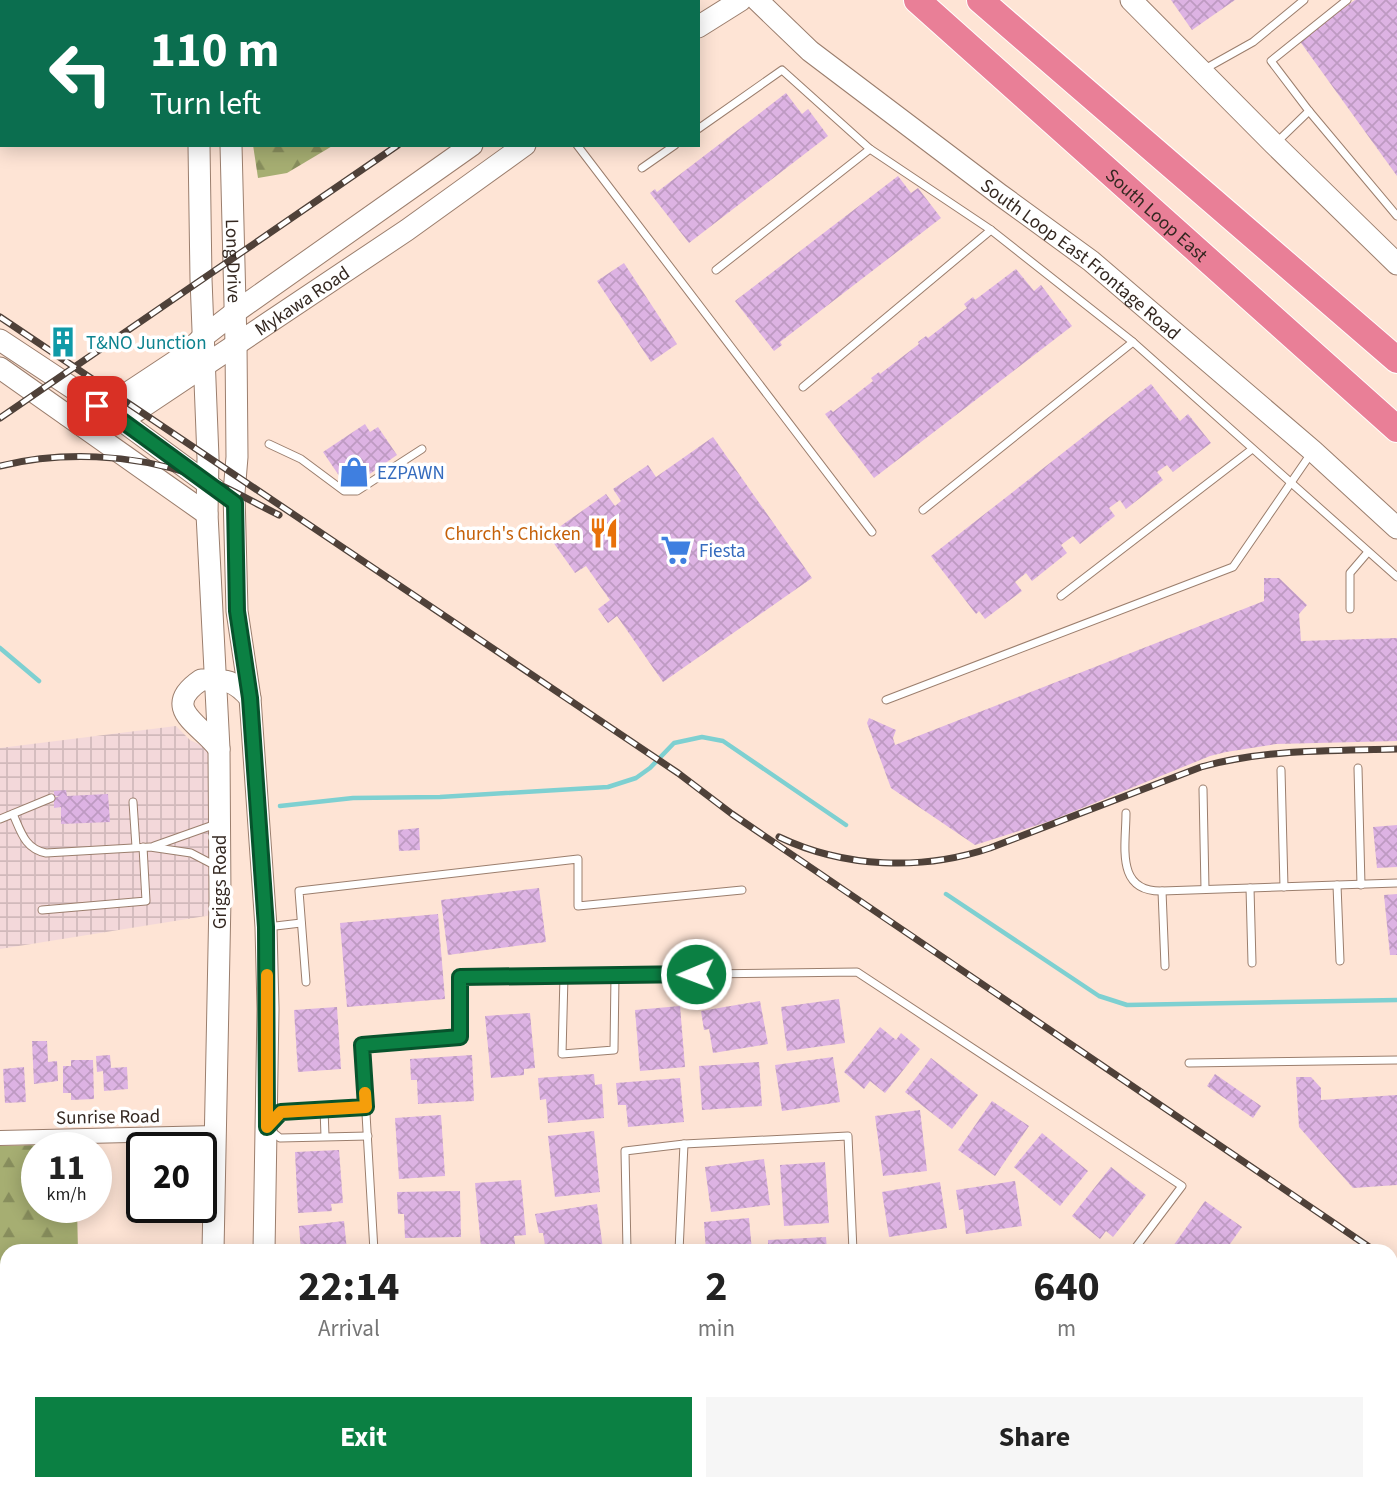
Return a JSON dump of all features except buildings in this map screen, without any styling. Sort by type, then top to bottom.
[{"type":"highway","name":"South Loop East","points":[[917,0],[1397,429]]},
{"type":"highway","points":[[981,0],[1397,360]]},
{"type":"highway","points":[[1368,403],[1397,446]]},
{"type":"main road","points":[[700,26],[741,0]]},
{"type":"main road","name":"South Loop East Frontage Road","points":[[757,0],[810,51],[1091,261],[1397,528]]},
{"type":"main road","points":[[1131,0],[1397,264]]},
{"type":"main road","name":"Long Drive","points":[[199,147],[208,485]]},
{"type":"main road","name":"Long Drive","points":[[231,147],[236,344],[235,503]]},
{"type":"main road","name":"Mykawa Road","points":[[121,420],[407,230],[522,147]]},
{"type":"main road","points":[[464,150],[475,181]]},
{"type":"main road","name":"Mykawa Road","points":[[97,406],[126,394],[185,355],[234,313],[464,150]]},
{"type":"main road","points":[[389,203],[407,230]]},
{"type":"main road","points":[[0,340],[121,420],[235,503],[237,611],[250,698],[266,927],[267,1127],[264,1244]]},
{"type":"main road","points":[[0,368],[207,514]]},
{"type":"main road","points":[[67,415],[121,420]]},
{"type":"main road","name":"Griggs Road","points":[[208,485],[207,514],[219,749],[216,1132]]},
{"type":"main road","points":[[219,749],[214,740],[193,725],[186,716],[183,703],[185,693],[201,680],[229,680],[250,698]]},
{"type":"main road","name":"Griggs Road","points":[[213,1244],[214,1223]]},
{"type":"street","name":"Sunrise Road","points":[[0,1138],[126,1135]]},
{"type":"lane","points":[[1202,70],[1253,42],[1304,0]]},
{"type":"lane","points":[[1347,0],[1271,61],[1397,216]]},
{"type":"lane","points":[[700,128],[782,70],[870,149],[991,230],[1133,342],[1397,578]]},
{"type":"lane","points":[[1274,144],[1309,111]]},
{"type":"lane","points":[[579,147],[872,532]]},
{"type":"lane","points":[[642,168],[672,147]]},
{"type":"lane","points":[[716,270],[870,149]]},
{"type":"lane","points":[[803,387],[991,230]]},
{"type":"lane","points":[[923,510],[1133,342]]},
{"type":"lane","points":[[269,444],[301,459],[344,491],[357,491],[422,449]]},
{"type":"lane","points":[[1061,596],[1251,450]]},
{"type":"lane","points":[[886,700],[1233,567],[1313,452]]},
{"type":"lane","points":[[1350,609],[1350,573],[1368,552]]},
{"type":"lane","points":[[1358,768],[1362,884]]},
{"type":"lane","points":[[1281,770],[1284,887]]},
{"type":"lane","points":[[1203,789],[1205,889]]},
{"type":"lane","points":[[0,819],[51,798]]},
{"type":"lane","points":[[42,909],[146,901],[143,847],[134,802]]},
{"type":"lane","points":[[1126,813],[1126,864],[1130,879],[1141,888],[1162,891],[1397,883]]},
{"type":"lane","points":[[13,814],[27,845],[36,851],[46,853],[143,847],[191,853],[219,867]]},
{"type":"lane","points":[[143,847],[219,823]]},
{"type":"lane","points":[[306,982],[299,891],[578,859],[578,906],[742,890]]},
{"type":"lane","points":[[1337,885],[1340,961]]},
{"type":"lane","points":[[1250,888],[1252,963]]},
{"type":"lane","points":[[1162,891],[1165,966]]},
{"type":"lane","points":[[266,927],[301,923]]},
{"type":"lane","points":[[374,1244],[362,1045],[460,1037],[460,977],[858,972],[1182,1186],[1138,1244]]},
{"type":"lane","points":[[564,976],[562,1054],[614,1050],[615,975]]},
{"type":"lane","points":[[1189,1063],[1397,1060]]},
{"type":"lane","points":[[366,1107],[281,1112],[267,1127],[281,1138],[368,1136]]},
{"type":"lane","points":[[324,1109],[325,1136]]},
{"type":"lane","points":[[626,1244],[625,1151],[684,1144],[848,1136],[853,1244]]},
{"type":"lane","points":[[679,1244],[684,1144]]},
{"type":"shaded area","points":[[176,726],[190,740],[209,749],[212,915],[0,949],[0,748]]},
{"type":"green space","points":[[253,147],[331,147],[287,173],[258,178]]},
{"type":"green space","points":[[21,1145],[21,1223],[77,1223],[78,1244],[0,1244],[0,1146]]},
{"type":"waterway","points":[[0,648],[39,681]]},
{"type":"waterway","points":[[280,806],[353,798],[440,797],[608,787],[636,778],[650,768],[674,743],[702,737],[723,741],[846,825]]},
{"type":"waterway","points":[[946,894],[1099,996],[1127,1005],[1397,1000]]},
{"type":"railway","points":[[0,418],[395,147]]},
{"type":"railway","points":[[0,317],[678,773],[732,814],[1365,1244]]},
{"type":"railway","points":[[0,466],[72,457],[145,462],[225,487],[279,515]]},
{"type":"railway","points":[[779,837],[830,855],[856,860],[883,863],[937,860],[990,848],[1201,767],[1225,761],[1298,752],[1397,749]]},
{"type":"slow traffic","points":[[267,975],[267,1127],[281,1112],[366,1107],[365,1093]]},
{"type":"place","name":"T&NO Junction","points":[[63,342]]},
{"type":"place","name":"EZPAWN","points":[[354,472]]},
{"type":"place","name":"Church's Chicken","points":[[604,533]]},
{"type":"place","name":"Fiesta","points":[[676,550]]},
{"type":"route","points":[[97,406],[121,420],[235,503],[237,611],[250,698],[266,927],[267,1127],[281,1112],[366,1107],[362,1045],[460,1037],[460,977],[696,974]]}]
